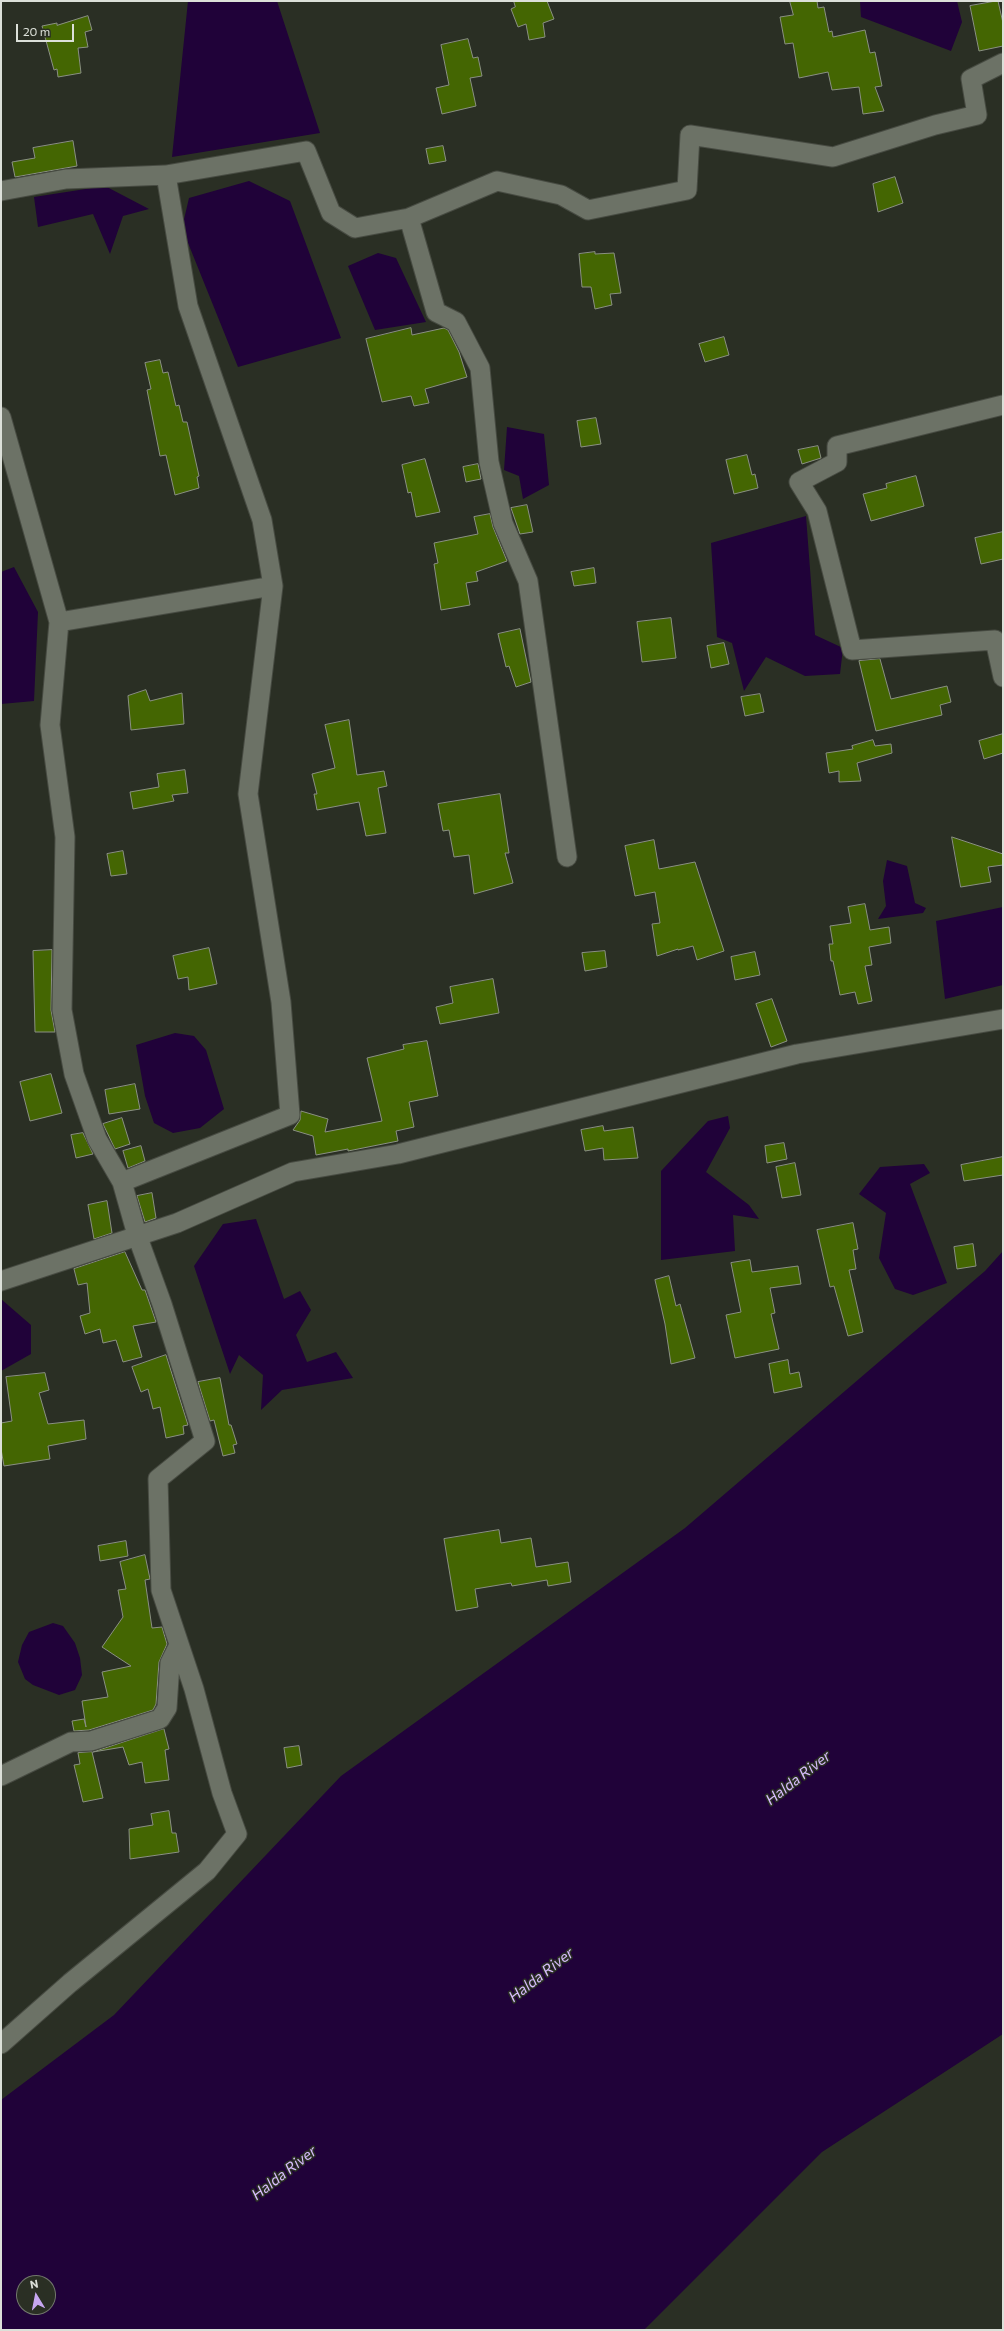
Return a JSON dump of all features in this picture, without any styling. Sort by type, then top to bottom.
[{"type":"street","points":[[1,191],[66,179],[166,175],[306,151],[331,213],[355,228],[409,218],[497,180],[562,195],[588,210],[687,190],[690,135],[833,157],[935,125],[977,115],[971,79],[1003,63]]},
{"type":"street","points":[[122,1182],[290,1115],[282,1002],[248,794],[273,586],[262,520],[188,306],[166,175]]},
{"type":"street","points":[[409,218],[436,312],[456,322],[480,368],[489,462],[503,523],[528,581],[567,857]]},
{"type":"street","points":[[1003,405],[837,446],[837,462],[799,482],[817,511],[852,650],[996,640],[1003,677]]},
{"type":"street","points":[[1,416],[59,622],[50,726],[65,837],[62,1010],[74,1074],[97,1139],[122,1182],[137,1235],[162,1304],[206,1441],[158,1480],[161,1590],[222,1793],[237,1834],[207,1871],[70,1982],[1,2044]]},
{"type":"street","points":[[59,622],[273,586]]},
{"type":"street","points":[[1,1281],[177,1223],[293,1172],[398,1154],[798,1054],[1003,1019]]},
{"type":"street","points":[[1,1776],[71,1742],[91,1741],[160,1719],[167,1708],[170,1663],[179,1646]]},
{"type":"water","points":[[188,1],[277,1],[320,133],[172,157]]},
{"type":"water","points":[[860,1],[957,1],[962,22],[951,51],[861,17]]},
{"type":"water","points":[[249,181],[290,201],[341,338],[238,367],[182,228],[189,198]]},
{"type":"water","points":[[105,186],[149,209],[123,216],[110,254],[93,214],[38,227],[34,197]]},
{"type":"water","points":[[378,253],[396,258],[426,322],[375,330],[348,266]]},
{"type":"water","points":[[507,427],[544,434],[549,485],[523,499],[519,476],[504,470]]},
{"type":"water","points":[[806,516],[815,635],[843,648],[840,674],[805,676],[766,657],[744,691],[732,643],[717,637],[711,543]]},
{"type":"water","points":[[14,567],[38,612],[34,701],[1,704],[1,572]]},
{"type":"water","points":[[887,860],[907,866],[915,903],[926,908],[923,913],[878,919],[886,906],[883,881]]},
{"type":"water","points":[[1003,907],[1003,985],[945,999],[936,921]]},
{"type":"water","points":[[175,1033],[194,1036],[206,1050],[224,1109],[200,1128],[173,1133],[154,1123],[145,1096],[136,1045]]},
{"type":"water","points":[[728,1116],[730,1128],[706,1172],[749,1205],[759,1219],[733,1215],[735,1251],[661,1260],[661,1171],[708,1121]]},
{"type":"water","points":[[924,1164],[930,1173],[910,1184],[947,1283],[913,1295],[895,1289],[879,1258],[886,1213],[859,1194],[880,1167]]},
{"type":"water","points":[[256,1219],[284,1299],[300,1291],[311,1310],[296,1335],[307,1362],[336,1352],[353,1378],[282,1390],[261,1410],[263,1375],[239,1355],[230,1374],[194,1266],[223,1224]]},
{"type":"water","name":"Halda River","points":[[1003,1251],[1003,2034],[822,2152],[644,2330],[1,2330],[1,2100],[114,2015],[341,1776],[685,1528],[985,1271]]},
{"type":"water","points":[[1,1299],[31,1325],[31,1354],[1,1371]]},
{"type":"water","points":[[53,1623],[63,1626],[75,1643],[80,1658],[82,1675],[75,1690],[59,1695],[33,1685],[25,1679],[18,1662],[22,1645],[29,1632]]},
{"type":"building","points":[[514,1],[547,1],[554,19],[543,23],[545,37],[529,40],[526,24],[518,27],[511,9],[515,7]]},
{"type":"building","points":[[790,1],[817,1],[818,8],[824,7],[829,32],[832,31],[833,37],[865,30],[870,53],[875,52],[882,86],[875,87],[884,111],[863,114],[859,87],[832,90],[828,72],[799,78],[793,43],[785,44],[780,17],[793,15]]},
{"type":"building","points":[[998,1],[1003,23],[1003,46],[979,51],[970,6]]},
{"type":"building","points":[[88,16],[92,30],[85,32],[88,47],[78,48],[81,73],[58,77],[57,69],[54,70],[42,26],[57,23],[57,25]]},
{"type":"building","points":[[468,39],[473,58],[478,57],[482,76],[470,78],[476,106],[442,114],[436,88],[449,85],[441,45]]},
{"type":"building","points":[[73,141],[77,166],[15,177],[12,162],[35,158],[33,148]]},
{"type":"building","points":[[443,146],[446,161],[429,164],[426,149]]},
{"type":"building","points":[[895,177],[903,203],[878,212],[873,184]]},
{"type":"building","points":[[595,252],[595,254],[614,253],[621,293],[610,294],[612,305],[595,309],[591,287],[582,287],[579,254]]},
{"type":"building","points":[[411,328],[412,335],[444,328],[448,330],[459,352],[467,377],[425,389],[429,403],[414,406],[411,396],[382,402],[366,339]]},
{"type":"building","points":[[724,337],[729,355],[705,362],[699,344]]},
{"type":"building","points":[[160,360],[163,373],[168,372],[176,406],[179,405],[183,422],[187,422],[199,476],[197,477],[199,488],[175,495],[166,455],[160,456],[147,390],[151,389],[145,363]]},
{"type":"building","points":[[596,418],[601,444],[581,447],[577,421]]},
{"type":"building","points":[[818,446],[821,458],[802,464],[798,450]]},
{"type":"building","points":[[747,455],[752,475],[755,474],[758,488],[734,494],[726,460]]},
{"type":"building","points":[[425,459],[440,512],[416,517],[411,492],[408,493],[402,465]]},
{"type":"building","points":[[478,464],[481,479],[466,482],[463,467]]},
{"type":"building","points":[[916,476],[924,506],[871,521],[863,494],[887,488],[886,484]]},
{"type":"building","points":[[527,505],[533,532],[520,534],[511,508]]},
{"type":"building","points":[[490,514],[493,527],[507,561],[476,572],[478,581],[466,583],[470,605],[441,610],[434,564],[438,563],[434,543],[478,534],[474,517]]},
{"type":"building","points":[[1003,532],[1003,559],[981,564],[975,538]]},
{"type":"building","points":[[594,568],[596,583],[574,586],[571,572]]},
{"type":"building","points":[[671,618],[676,658],[642,662],[637,622]]},
{"type":"building","points":[[520,629],[531,682],[516,687],[509,666],[506,667],[498,634]]},
{"type":"building","points":[[724,643],[729,664],[711,668],[707,646]]},
{"type":"building","points":[[880,659],[891,699],[947,686],[951,702],[940,705],[942,715],[876,731],[859,661]]},
{"type":"building","points":[[146,690],[150,701],[182,693],[184,724],[131,730],[128,696]]},
{"type":"building","points":[[760,694],[764,712],[745,716],[741,697]]},
{"type":"building","points":[[349,720],[357,775],[384,771],[387,786],[378,788],[386,833],[366,836],[359,802],[317,810],[314,794],[317,794],[312,774],[335,768],[325,725]]},
{"type":"building","points":[[1003,734],[1003,753],[984,759],[979,741]]},
{"type":"building","points":[[873,740],[875,746],[891,744],[892,753],[857,763],[861,781],[839,782],[839,771],[829,773],[826,753],[853,749],[852,746]]},
{"type":"building","points":[[185,770],[188,793],[172,795],[174,801],[133,809],[130,792],[159,787],[157,774]]},
{"type":"building","points":[[500,794],[509,853],[505,853],[513,883],[474,894],[469,855],[454,857],[449,830],[443,831],[438,804]]},
{"type":"building","points":[[952,837],[1003,854],[1003,865],[988,867],[991,882],[961,887]]},
{"type":"building","points":[[654,840],[659,869],[695,862],[724,951],[697,960],[693,946],[657,956],[652,924],[660,923],[655,892],[635,896],[625,846]]},
{"type":"building","points":[[123,851],[127,874],[111,876],[107,854]]},
{"type":"building","points":[[865,904],[870,930],[889,927],[891,943],[869,947],[872,965],[865,966],[872,1001],[858,1004],[855,992],[840,995],[833,961],[831,961],[829,944],[833,944],[830,926],[851,923],[848,907]]},
{"type":"building","points":[[209,948],[217,984],[189,990],[188,977],[178,979],[173,956]]},
{"type":"building","points":[[52,950],[51,1010],[55,1032],[35,1032],[33,951]]},
{"type":"building","points":[[605,951],[607,967],[585,971],[582,953]]},
{"type":"building","points":[[755,952],[760,975],[735,980],[731,957]]},
{"type":"building","points":[[493,979],[499,1013],[440,1024],[436,1007],[453,1003],[450,987]]},
{"type":"building","points":[[772,999],[787,1041],[771,1047],[756,1004]]},
{"type":"building","points":[[427,1041],[438,1096],[409,1102],[414,1127],[396,1131],[398,1141],[348,1151],[348,1149],[316,1155],[313,1136],[293,1130],[300,1120],[301,1111],[328,1119],[325,1132],[382,1121],[367,1058],[404,1049],[403,1045]]},
{"type":"building","points":[[51,1074],[62,1113],[30,1121],[20,1082]]},
{"type":"building","points":[[135,1084],[140,1109],[109,1114],[105,1090]]},
{"type":"building","points":[[122,1118],[130,1144],[115,1149],[103,1124]]},
{"type":"building","points":[[603,1126],[604,1131],[633,1127],[638,1158],[604,1160],[603,1148],[585,1151],[581,1130]]},
{"type":"building","points":[[83,1133],[93,1154],[76,1158],[71,1135]]},
{"type":"building","points":[[784,1143],[787,1159],[767,1163],[765,1146]]},
{"type":"building","points":[[141,1146],[145,1161],[128,1168],[123,1151]]},
{"type":"building","points":[[1003,1157],[1003,1175],[964,1181],[961,1165]]},
{"type":"building","points":[[795,1163],[801,1195],[782,1198],[776,1167]]},
{"type":"building","points":[[152,1193],[156,1218],[145,1222],[137,1196]]},
{"type":"building","points":[[107,1201],[112,1233],[94,1239],[88,1205]]},
{"type":"building","points":[[853,1223],[858,1249],[853,1250],[856,1269],[849,1270],[863,1332],[848,1336],[834,1286],[830,1287],[817,1230]]},
{"type":"building","points":[[973,1244],[976,1266],[957,1269],[954,1247]]},
{"type":"building","points":[[125,1252],[142,1290],[145,1290],[156,1322],[133,1326],[142,1357],[123,1362],[116,1340],[103,1343],[100,1329],[85,1334],[80,1316],[90,1313],[87,1283],[78,1285],[74,1269]]},
{"type":"building","points":[[750,1260],[752,1272],[798,1266],[801,1284],[770,1288],[775,1313],[771,1314],[779,1349],[735,1358],[726,1315],[741,1312],[731,1263]]},
{"type":"building","points":[[669,1276],[676,1306],[680,1304],[695,1358],[671,1364],[665,1324],[655,1280]]},
{"type":"building","points":[[166,1355],[188,1425],[183,1426],[184,1434],[166,1438],[160,1407],[153,1409],[148,1389],[141,1392],[132,1367]]},
{"type":"building","points":[[788,1360],[790,1374],[799,1372],[802,1387],[774,1393],[769,1364]]},
{"type":"building","points":[[45,1373],[49,1390],[39,1393],[48,1424],[84,1420],[86,1439],[48,1446],[50,1459],[4,1466],[1,1449],[1,1423],[12,1421],[6,1377]]},
{"type":"building","points":[[220,1378],[229,1425],[231,1425],[237,1444],[233,1445],[235,1453],[223,1456],[214,1420],[210,1421],[198,1382]]},
{"type":"building","points":[[499,1530],[501,1543],[531,1538],[536,1567],[568,1562],[571,1582],[548,1586],[547,1580],[512,1586],[511,1583],[475,1589],[478,1607],[456,1611],[444,1539]]},
{"type":"building","points":[[126,1541],[128,1556],[100,1561],[98,1546]]},
{"type":"building","points":[[145,1555],[150,1579],[145,1580],[152,1628],[162,1627],[167,1644],[159,1662],[156,1704],[153,1710],[89,1730],[74,1731],[72,1721],[84,1719],[86,1727],[82,1701],[108,1697],[102,1672],[131,1666],[102,1647],[123,1617],[118,1590],[126,1589],[120,1562]]},
{"type":"building","points":[[164,1729],[169,1749],[165,1750],[169,1780],[145,1783],[142,1762],[129,1765],[123,1747],[93,1752]]},
{"type":"building","points":[[299,1746],[302,1765],[287,1768],[284,1748]]},
{"type":"building","points":[[92,1752],[103,1798],[83,1802],[74,1765],[80,1764],[78,1753]]},
{"type":"building","points":[[169,1811],[172,1833],[176,1833],[179,1852],[130,1859],[129,1829],[153,1825],[151,1814]]}]
